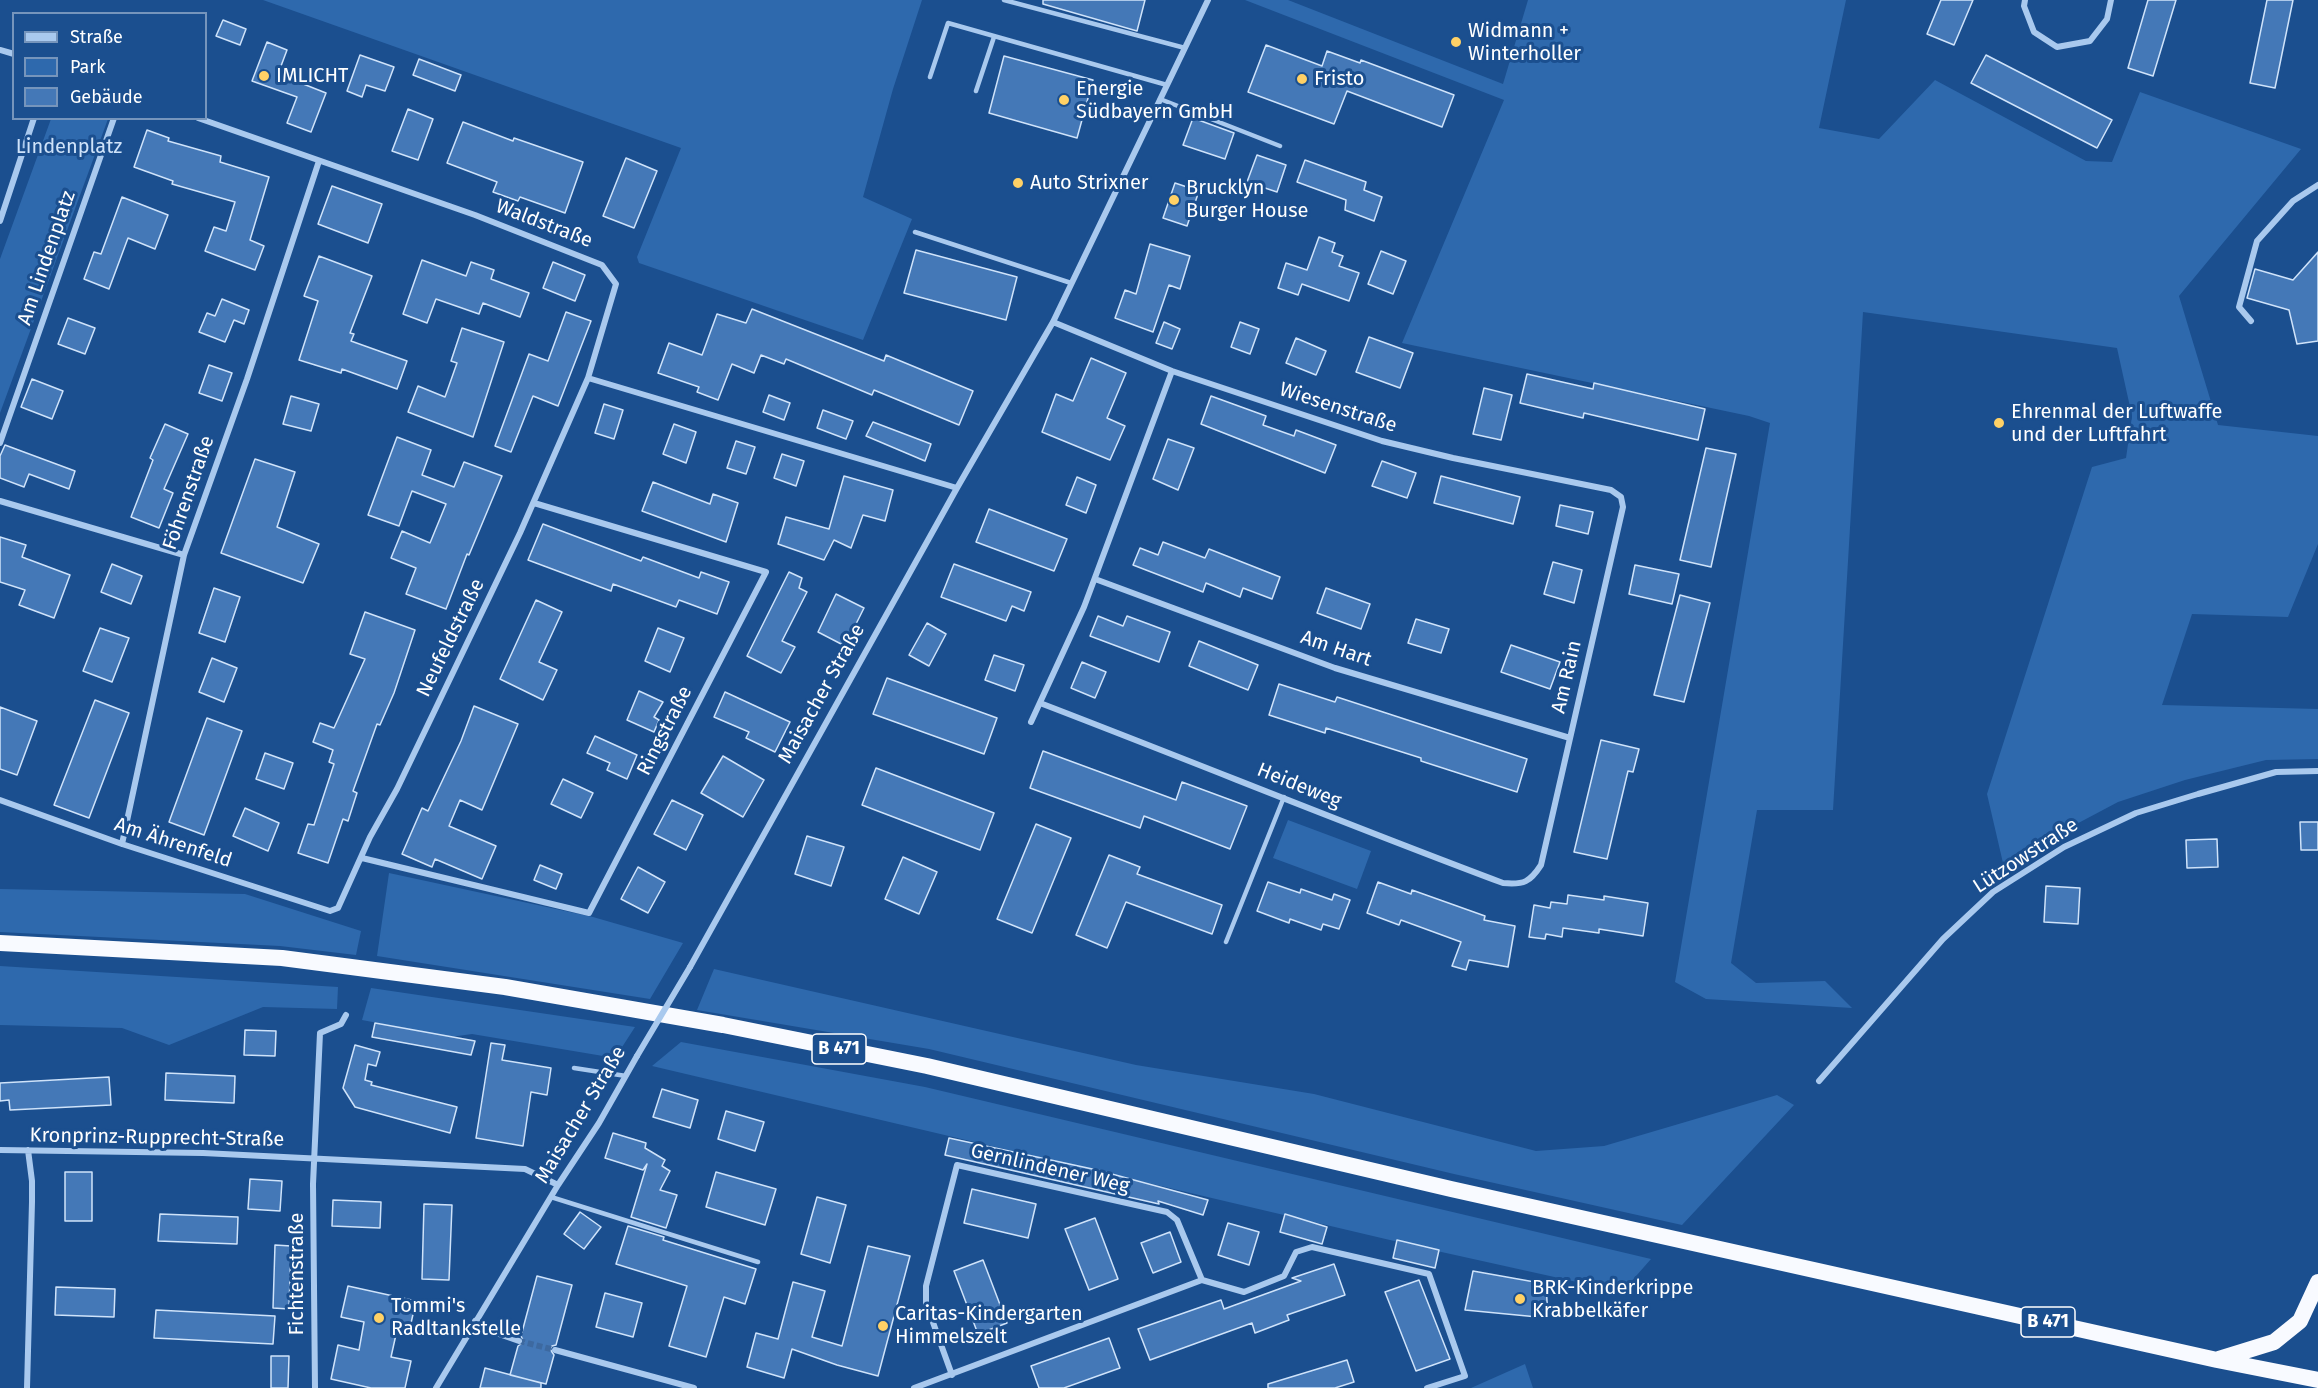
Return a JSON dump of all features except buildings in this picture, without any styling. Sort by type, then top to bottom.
[{"type":"highway","name":"B 471","points":[[0,943],[282,958],[505,987],[723,1026],[927,1066],[1451,1189],[2217,1360],[2318,1380]]},
{"type":"highway","points":[[2217,1360],[2274,1342],[2300,1321],[2318,1282]]},
{"type":"street","name":"Maisacher Straße","points":[[436,1388],[558,1185],[599,1123],[690,967],[957,488],[1053,322],[1208,0]]},
{"type":"street","points":[[2025,0],[2024,6],[2034,32],[2057,46],[2090,41],[2108,19],[2111,0]]},
{"type":"street","points":[[0,221],[33,120]]},
{"type":"street","name":"Am Lindenplatz","points":[[0,443],[113,120]]},
{"type":"street","name":"Waldstraße","points":[[204,120],[475,215],[602,265],[616,284],[588,378]]},
{"type":"street","name":"Föhrenstraße","points":[[122,844],[184,555],[247,379],[319,161]]},
{"type":"street","points":[[2251,321],[2239,308],[2257,241],[2293,201],[2318,185]]},
{"type":"street","name":"Wiesenstraße","points":[[1053,322],[1172,371],[1382,441],[1611,490],[1621,497]]},
{"type":"street","points":[[1031,722],[1084,607],[1172,371]]},
{"type":"street","points":[[588,378],[957,488]]},
{"type":"street","name":"Neufeldstraße","points":[[338,908],[534,503],[588,378]]},
{"type":"street","name":"Am Rain","points":[[1541,865],[1623,507],[1621,497]]},
{"type":"street","points":[[0,501],[184,555]]},
{"type":"street","name":"Ringstraße","points":[[362,858],[589,913],[766,572],[534,503]]},
{"type":"street","name":"Am Hart","points":[[1095,579],[1335,668],[1570,738]]},
{"type":"street","name":"Heideweg","points":[[1040,703],[1284,797],[1361,830],[1503,883],[1518,884],[1532,879],[1541,865]]},
{"type":"street","name":"Lützowstraße","points":[[1820,1081],[1943,939],[1993,892],[2064,847],[2136,813],[2198,794],[2276,772],[2318,771]]},
{"type":"street","name":"Am Ährenfeld","points":[[0,800],[122,844],[330,911],[338,908]]},
{"type":"street","points":[[313,1159],[320,1033],[341,1024],[346,1015]]},
{"type":"street","name":"Kronprinz-Rupprecht-Straße","points":[[0,1150],[157,1151],[525,1169],[558,1185]]},
{"type":"street","points":[[27,1388],[32,1202],[28,1150]]},
{"type":"street","name":"Fichtenstraße","points":[[313,1159],[315,1388]]},
{"type":"street","name":"Gernlindener Weg","points":[[952,1375],[926,1303],[926,1286],[957,1165],[1167,1212],[1177,1220],[1202,1280]]},
{"type":"street","points":[[914,1388],[1202,1280],[1244,1292],[1284,1276],[1296,1252],[1312,1247],[1429,1274],[1465,1376],[1427,1388]]},
{"type":"street","points":[[475,1322],[519,1341]]},
{"type":"street","points":[[555,1350],[694,1388]]},
{"type":"lane","points":[[1004,0],[1185,48]]},
{"type":"lane","points":[[930,76],[948,23],[1167,86]]},
{"type":"lane","points":[[976,91],[994,37]]},
{"type":"lane","points":[[1160,99],[1280,146]]},
{"type":"lane","points":[[915,232],[1071,283]]},
{"type":"lane","points":[[1226,942],[1284,797]]},
{"type":"lane","points":[[574,1068],[626,1076]]},
{"type":"lane","points":[[551,1197],[758,1262]]},
{"type":"green space","points":[[263,0],[922,0],[893,89],[863,197],[912,219],[863,340],[639,263],[637,257],[681,148]]},
{"type":"green space","points":[[1245,0],[1288,0],[1503,84],[1528,0],[1846,0],[1819,128],[1879,139],[1935,80],[2086,161],[2112,162],[2140,92],[2301,149],[2179,296],[2218,425],[2318,436],[2318,544],[2288,617],[2192,614],[2162,705],[2318,709],[2318,759],[2266,760],[2185,780],[2118,802],[2003,863],[1987,794],[2092,467],[2126,458],[2132,416],[2117,348],[1863,312],[1833,810],[1757,810],[1731,963],[1756,983],[1825,981],[1852,1008],[1706,999],[1675,982],[1770,423],[1749,416],[1402,343],[1504,100]]},
{"type":"green space","name":"Lindenplatz","points":[[51,120],[108,120],[0,413],[0,259]]},
{"type":"green space","points":[[1288,820],[1371,851],[1357,889],[1273,858]]},
{"type":"green space","points":[[389,873],[593,917],[683,943],[650,999],[377,956]]},
{"type":"green space","points":[[0,889],[245,894],[361,931],[356,955],[280,946],[0,932]]},
{"type":"green space","points":[[0,966],[338,987],[337,1009],[263,1007],[169,1045],[122,1028],[0,1025]]},
{"type":"green space","points":[[714,969],[1136,1065],[1314,1094],[1536,1151],[1604,1146],[1777,1095],[1794,1105],[1682,1225],[1454,1174],[929,1049],[697,1010]]},
{"type":"green space","points":[[371,988],[635,1027],[615,1058],[472,1034],[451,1037],[362,1020]]},
{"type":"green space","points":[[681,1042],[925,1087],[1651,1259],[1622,1292],[1428,1249],[652,1066]]},
{"type":"green space","points":[[1525,1364],[1533,1388],[1471,1388]]},
{"type":"tunnel","points":[[519,1341],[555,1350]]},
{"type":"place","name":"Widmann + Winterholler","points":[[1456,42]]},
{"type":"place","name":"IMLICHT","points":[[264,76]]},
{"type":"place","name":"Fristo","points":[[1302,79]]},
{"type":"place","name":"Energie Südbayern GmbH","points":[[1064,100]]},
{"type":"place","name":"Auto Strixner","points":[[1018,183]]},
{"type":"place","name":"Brucklyn Burger House","points":[[1174,200]]},
{"type":"place","name":"Ehrenmal der Luftwaffe und der Luftfahrt","points":[[1999,423]]},
{"type":"place","name":"BRK-Kinderkrippe Krabbelkäfer","points":[[1520,1299]]},
{"type":"place","name":"Tommi's Radltankstelle","points":[[379,1318]]},
{"type":"place","name":"Caritas-Kindergarten Himmelszelt","points":[[883,1326]]}]
